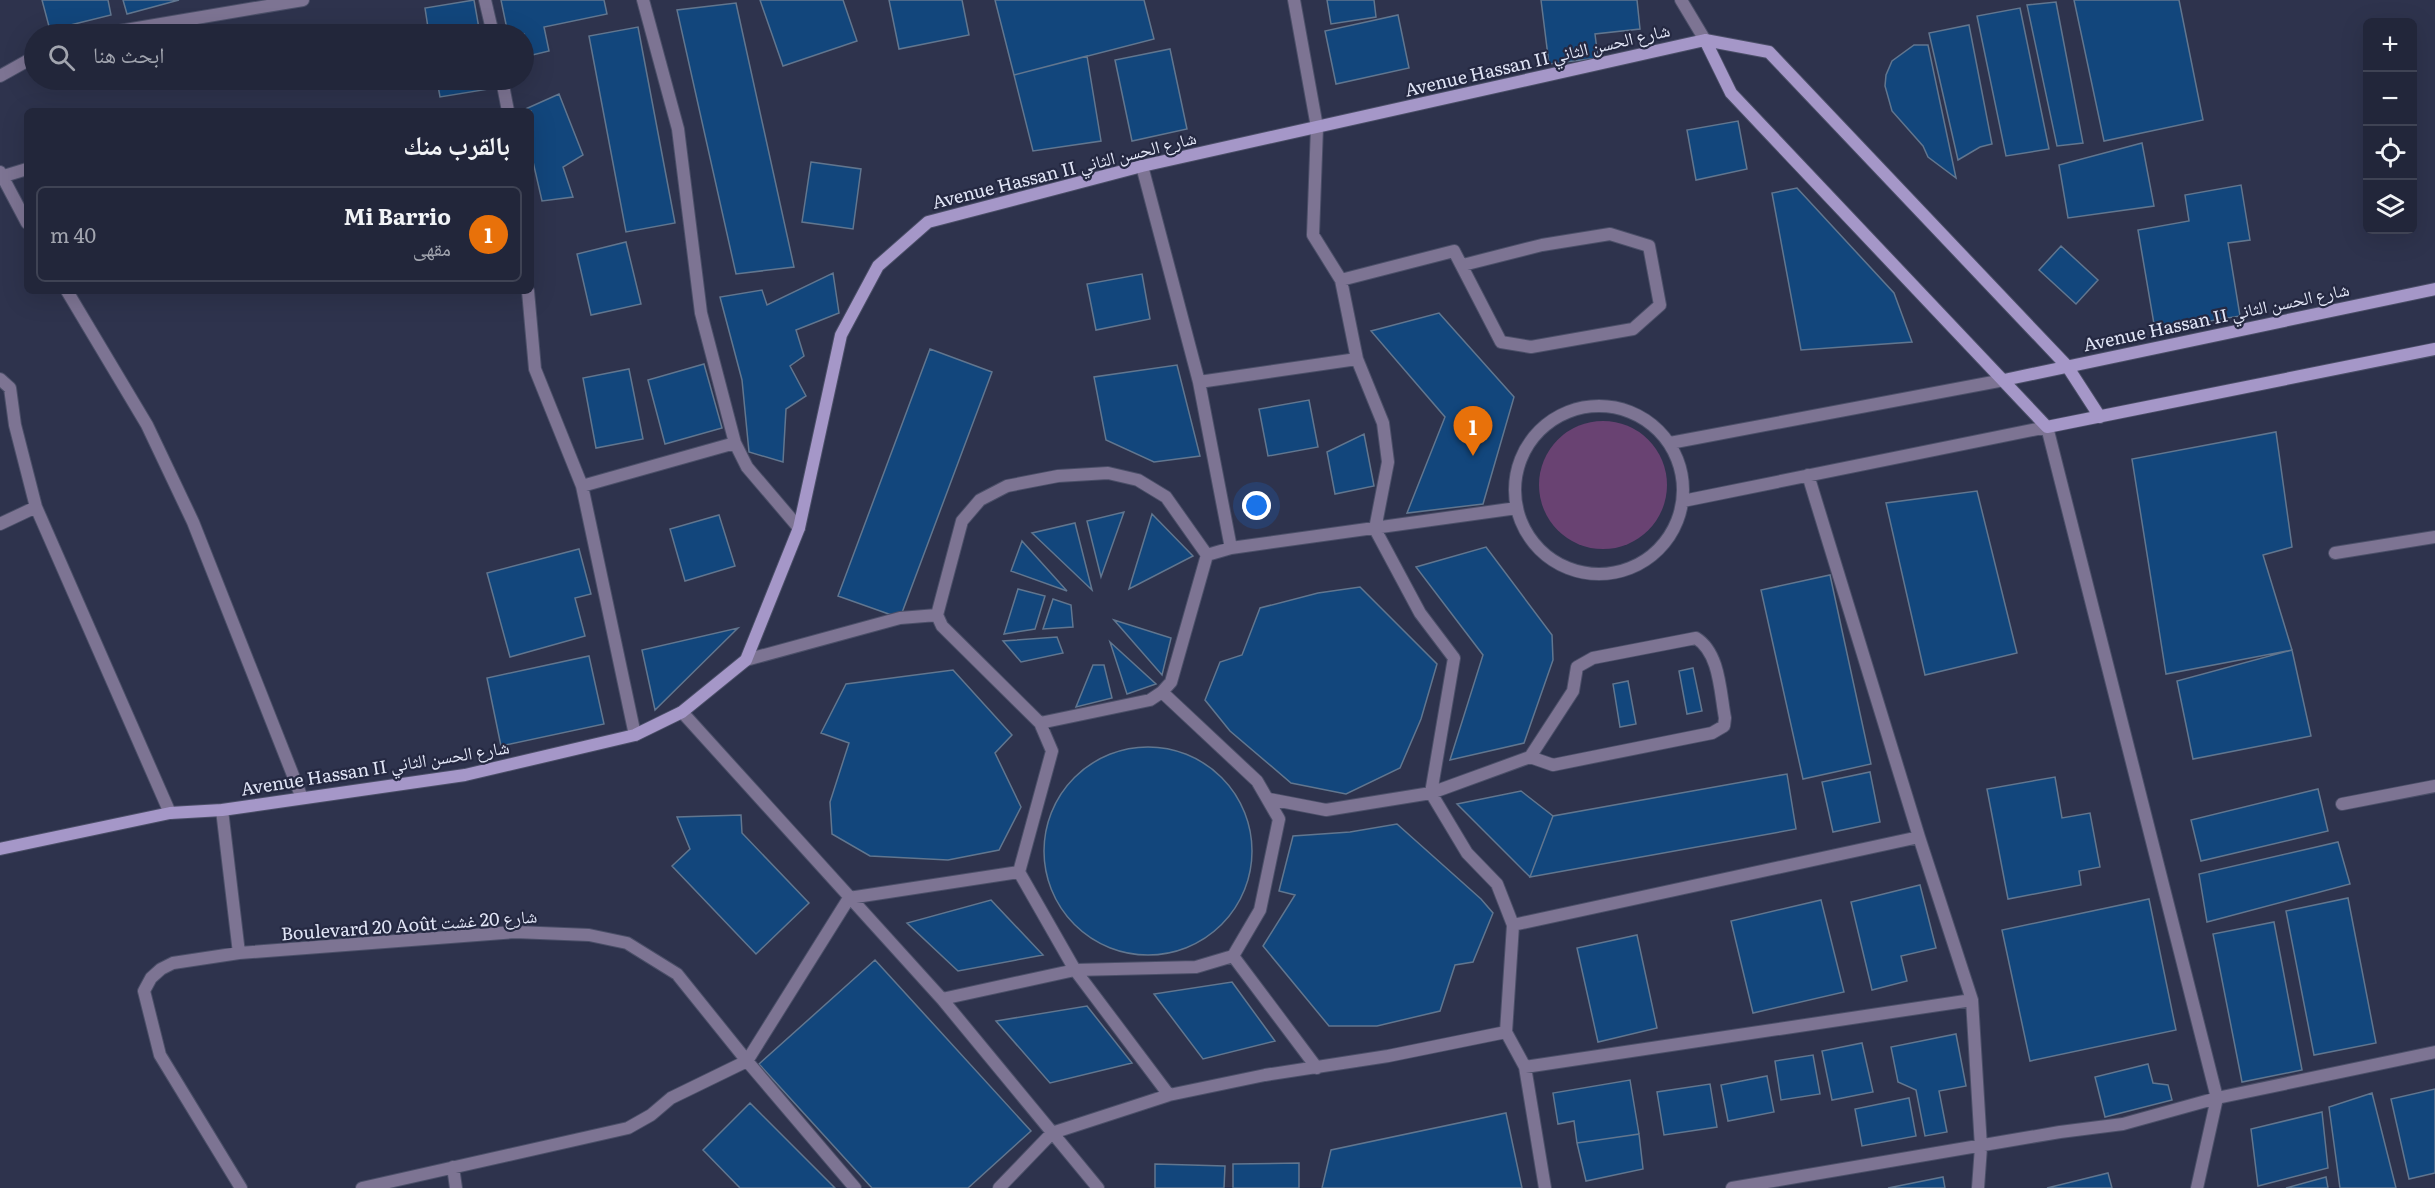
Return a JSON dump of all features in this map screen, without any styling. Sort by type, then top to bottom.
[{"type":"street","points":[[161,24],[303,0]]},
{"type":"street","points":[[485,0],[491,24]]},
{"type":"street","points":[[643,0],[678,129],[701,313],[735,443],[747,467],[799,528]]},
{"type":"street","points":[[1294,0],[1317,128],[1313,235],[1341,280],[1357,359],[1383,423],[1388,462],[1375,529],[1420,613],[1454,658],[1431,793],[1467,853],[1497,884],[1513,925],[1506,1032],[1525,1068],[1545,1188]]},
{"type":"street","points":[[1682,0],[1731,93],[2047,427],[2217,1098],[2197,1188]]},
{"type":"street","points":[[1705,40],[1769,52],[2067,366],[2100,417]]},
{"type":"street","name":"Avenue Hassan II شارع الحسن الثاني","points":[[0,849],[170,813],[222,810],[465,775],[635,735],[682,712],[746,660],[799,528],[841,335],[878,266],[928,222],[1142,166],[1705,40]]},
{"type":"street","points":[[0,76],[24,63]]},
{"type":"street","points":[[504,90],[507,108]]},
{"type":"street","points":[[1142,166],[1199,382],[1231,548]]},
{"type":"street","points":[[24,170],[2,174],[24,218]]},
{"type":"street","points":[[1341,280],[1454,251],[1501,342],[1531,347],[1633,328],[1660,305],[1649,246],[1610,234],[1542,245],[1463,265]]},
{"type":"street","name":"Avenue Hassan II شارع الحسن الثاني","points":[[2004,380],[2435,289]]},
{"type":"street","points":[[69,294],[147,424],[193,522],[302,798]]},
{"type":"street","points":[[528,294],[535,369],[582,486],[635,735]]},
{"type":"street","points":[[1683,501],[2435,349]]},
{"type":"street","points":[[1199,382],[1357,359]]},
{"type":"street","points":[[0,379],[10,388],[15,425],[36,507],[170,813]]},
{"type":"street","points":[[1670,443],[2004,380]]},
{"type":"street","points":[[1604,405],[1630,411],[1652,424],[1670,443],[1682,470],[1683,501],[1676,525],[1661,547],[1641,563],[1616,573],[1590,573],[1564,567],[1543,553],[1526,533],[1517,508],[1515,483],[1521,457],[1534,435],[1554,419],[1578,408],[1604,405]]},
{"type":"street","points":[[582,486],[735,443]]},
{"type":"street","points":[[1169,1095],[1075,970],[1019,872],[1052,751],[1040,723],[942,626],[937,615],[962,521],[980,500],[1007,486],[1058,476],[1108,474],[1138,480],[1166,497],[1207,555]]},
{"type":"street","points":[[1808,475],[1919,837],[1972,1000],[1981,1147],[1978,1188]]},
{"type":"street","points":[[0,524],[36,507]]},
{"type":"street","points":[[1207,555],[1231,548],[1517,508]]},
{"type":"street","points":[[2335,553],[2435,537]]},
{"type":"street","points":[[1040,723],[1150,700],[1162,692],[1171,682],[1207,555]]},
{"type":"street","points":[[746,660],[900,618],[937,615]]},
{"type":"street","points":[[1269,799],[1326,810],[1431,793],[1530,757],[1573,691],[1577,667],[1593,658],[1696,638],[1706,644],[1712,654],[1725,718],[1724,726],[1712,733],[1553,765],[1530,757]]},
{"type":"street","points":[[942,999],[1075,970],[1196,967],[1233,956],[1260,910],[1279,819],[1257,781],[1162,692]]},
{"type":"street","points":[[682,712],[942,999],[1098,1188]]},
{"type":"street","points":[[2342,804],[2435,786]]},
{"type":"street","points":[[222,810],[239,953]]},
{"type":"street","points":[[1513,925],[1919,837]]},
{"type":"street","points":[[362,1188],[628,1128],[651,1115],[671,1098],[747,1061],[849,898],[1019,872]]},
{"type":"street","name":"Boulevard 20 Août شارع 20 غشت","points":[[241,1188],[160,1055],[144,991],[151,978],[161,969],[173,963],[239,953],[515,932],[588,935],[627,943],[677,974],[747,1061],[855,1188]]},
{"type":"street","points":[[1233,956],[1317,1068]]},
{"type":"street","points":[[1525,1068],[1972,1000]]},
{"type":"street","points":[[999,1188],[1052,1132],[1169,1095],[1265,1075],[1317,1068],[1506,1032]]},
{"type":"street","points":[[1732,1188],[2061,1132],[2123,1124],[2217,1098],[2435,1052]]},
{"type":"street","points":[[453,1167],[456,1188]]},
{"type":"shaded area","points":[[1603,421],[1627,426],[1648,440],[1662,461],[1667,485],[1662,509],[1648,530],[1627,544],[1603,549],[1579,544],[1558,530],[1544,509],[1539,485],[1544,461],[1558,440],[1579,426]]},
{"type":"building","points":[[42,0],[108,0],[111,15],[74,24],[48,24]]},
{"type":"building","points":[[123,0],[179,0],[127,14]]},
{"type":"building","points":[[474,0],[478,24],[427,24],[425,8]]},
{"type":"building","points":[[501,0],[604,0],[607,14],[544,27],[549,51],[534,55],[534,24],[506,24]]},
{"type":"building","points":[[760,0],[843,0],[857,41],[783,66]]},
{"type":"building","points":[[889,0],[962,0],[969,35],[899,49]]},
{"type":"building","points":[[995,0],[1144,0],[1154,39],[1014,75]]},
{"type":"building","points":[[1327,0],[1374,0],[1376,17],[1331,24]]},
{"type":"building","points":[[1541,0],[1637,0],[1640,29],[1595,34],[1598,58],[1549,64]]},
{"type":"building","points":[[2074,0],[2179,0],[2203,120],[2104,141]]},
{"type":"building","points":[[2056,2],[2083,143],[2057,146],[2027,5]]},
{"type":"building","points":[[736,3],[794,267],[736,274],[677,10]]},
{"type":"building","points":[[2020,8],[2049,149],[2006,156],[1977,16]]},
{"type":"building","points":[[1398,15],[1409,68],[1336,84],[1325,31]]},
{"type":"building","points":[[1969,25],[1992,144],[1980,147],[1958,160],[1929,33]]},
{"type":"building","points":[[638,27],[675,223],[626,232],[589,36]]},
{"type":"building","points":[[1914,45],[1928,45],[1956,178],[1928,157],[1923,146],[1892,111],[1885,86],[1886,75],[1892,61]]},
{"type":"building","points":[[1170,49],[1187,129],[1132,141],[1115,60]]},
{"type":"building","points":[[1087,56],[1101,141],[1033,151],[1014,75]]},
{"type":"building","points":[[439,90],[483,90],[440,97]]},
{"type":"building","points":[[559,94],[583,155],[563,167],[573,197],[542,201],[534,166],[534,108],[528,108]]},
{"type":"building","points":[[1738,121],[1747,169],[1696,180],[1687,130]]},
{"type":"building","points":[[2142,143],[2154,206],[2068,218],[2059,165]]},
{"type":"building","points":[[811,162],[861,169],[853,229],[802,222]]},
{"type":"building","points":[[2241,185],[2250,240],[2228,243],[2240,316],[2155,330],[2138,230],[2189,221],[2185,195]]},
{"type":"building","points":[[1797,188],[1894,293],[1912,342],[1801,350],[1772,193]]},
{"type":"building","points":[[626,242],[641,304],[591,315],[577,254]]},
{"type":"building","points":[[2061,246],[2098,280],[2076,304],[2039,270]]},
{"type":"building","points":[[833,273],[839,313],[796,330],[804,356],[790,366],[806,396],[786,409],[783,462],[749,452],[742,380],[720,297],[762,290],[767,305]]},
{"type":"building","points":[[1142,274],[1150,319],[1096,330],[1087,284]]},
{"type":"building","points":[[1439,313],[1514,397],[1483,504],[1407,513],[1445,417],[1371,331]]},
{"type":"building","points":[[930,349],[992,372],[900,618],[838,596]]},
{"type":"building","points":[[704,364],[722,428],[665,444],[648,380]]},
{"type":"building","points":[[1177,365],[1200,456],[1154,462],[1106,440],[1094,377]]},
{"type":"building","points":[[629,369],[643,439],[596,448],[583,378]]},
{"type":"building","points":[[1309,400],[1318,447],[1268,456],[1259,409]]},
{"type":"building","points":[[2276,432],[2292,547],[2263,555],[2292,650],[2166,674],[2132,459]]},
{"type":"building","points":[[1364,434],[1374,486],[1335,494],[1327,452]]},
{"type":"building","points":[[1977,491],[2017,653],[1925,675],[1886,503]]},
{"type":"building","points":[[1124,512],[1101,577],[1087,521]]},
{"type":"building","points":[[1152,514],[1193,556],[1129,589]]},
{"type":"building","points":[[719,515],[735,566],[685,581],[670,529]]},
{"type":"building","points":[[1075,523],[1092,590],[1032,533]]},
{"type":"building","points":[[1022,541],[1067,591],[1011,571]]},
{"type":"building","points":[[1486,547],[1552,635],[1553,660],[1524,743],[1450,760],[1483,655],[1416,567]]},
{"type":"building","points":[[579,549],[591,594],[575,598],[585,636],[510,657],[487,573]]},
{"type":"building","points":[[1830,575],[1871,764],[1803,779],[1761,590]]},
{"type":"building","points":[[1360,587],[1437,664],[1421,719],[1400,768],[1346,794],[1291,783],[1230,731],[1205,700],[1220,662],[1242,655],[1260,608],[1318,593]]},
{"type":"building","points":[[1018,589],[1045,596],[1035,629],[1004,634]]},
{"type":"building","points":[[1053,599],[1071,605],[1073,627],[1043,629]]},
{"type":"building","points":[[1114,620],[1171,638],[1162,675]]},
{"type":"building","points":[[738,628],[655,710],[642,650]]},
{"type":"building","points":[[1057,637],[1063,653],[1021,662],[1003,641]]},
{"type":"building","points":[[1110,642],[1156,684],[1127,694]]},
{"type":"building","points":[[2292,650],[2311,736],[2193,759],[2177,681]]},
{"type":"building","points":[[589,656],[604,724],[501,746],[487,678]]},
{"type":"building","points":[[1093,665],[1104,665],[1112,698],[1076,707]]},
{"type":"building","points":[[1693,668],[1702,711],[1687,714],[1679,671]]},
{"type":"building","points":[[953,670],[1012,735],[995,753],[1021,807],[999,850],[948,860],[870,856],[832,834],[830,802],[849,743],[821,733],[846,684]]},
{"type":"building","points":[[1628,681],[1636,724],[1620,727],[1613,684]]},
{"type":"building","points":[[1138,747],[1158,747],[1178,751],[1197,759],[1222,777],[1235,793],[1244,811],[1252,841],[1248,881],[1244,891],[1235,909],[1222,925],[1206,938],[1178,951],[1158,955],[1138,955],[1118,951],[1099,943],[1082,932],[1067,917],[1048,881],[1044,861],[1044,841],[1048,821],[1056,802],[1067,785],[1082,770],[1118,751]]},
{"type":"building","points":[[1870,772],[1880,822],[1833,832],[1822,782]]},
{"type":"building","points":[[1787,774],[1796,829],[1530,877],[1553,816]]},
{"type":"building","points":[[2055,777],[2062,818],[2090,813],[2100,867],[2079,871],[2081,885],[2008,899],[1987,789]]},
{"type":"building","points":[[2318,789],[2328,831],[2201,861],[2191,820]]},
{"type":"building","points":[[1521,791],[1553,816],[1530,877],[1457,804]]},
{"type":"building","points":[[741,815],[742,833],[809,903],[756,954],[672,866],[690,849],[677,817]]},
{"type":"building","points":[[1397,824],[1481,899],[1493,913],[1473,962],[1455,965],[1440,1011],[1377,1026],[1329,1026],[1263,946],[1295,895],[1279,891],[1293,836],[1350,832]]},
{"type":"building","points":[[2338,842],[2350,884],[2207,922],[2199,874]]},
{"type":"building","points":[[1920,885],[1936,948],[1901,956],[1907,981],[1872,990],[1851,902]]},
{"type":"building","points":[[2348,898],[2376,1043],[2314,1055],[2286,911]]},
{"type":"building","points":[[2149,899],[2176,1030],[2030,1061],[2002,930]]},
{"type":"building","points":[[991,900],[1043,955],[958,971],[907,923]]},
{"type":"building","points":[[1821,900],[1844,992],[1753,1013],[1731,921]]},
{"type":"building","points":[[2274,922],[2302,1070],[2242,1082],[2213,934]]},
{"type":"building","points":[[1637,935],[1657,1028],[1598,1042],[1577,948]]},
{"type":"building","points":[[875,960],[1031,1131],[968,1188],[872,1188],[759,1064]]},
{"type":"building","points":[[1232,982],[1275,1041],[1203,1059],[1154,994]]},
{"type":"building","points":[[1087,1006],[1132,1063],[1050,1083],[996,1021]]},
{"type":"building","points":[[1956,1034],[1966,1086],[1939,1091],[1947,1132],[1925,1136],[1916,1090],[1898,1082],[1891,1047]]},
{"type":"building","points":[[1862,1043],[1873,1092],[1832,1100],[1822,1051]]},
{"type":"building","points":[[1813,1055],[1820,1094],[1781,1100],[1775,1061]]},
{"type":"building","points":[[2148,1064],[2153,1083],[2168,1085],[2172,1100],[2105,1117],[2095,1077]]},
{"type":"building","points":[[1767,1076],[1774,1112],[1728,1121],[1721,1085]]},
{"type":"building","points":[[1630,1080],[1639,1134],[1577,1143],[1574,1121],[1558,1124],[1553,1093]]},
{"type":"building","points":[[1710,1084],[1717,1127],[1664,1135],[1657,1092]]},
{"type":"building","points":[[2435,1089],[2435,1173],[2409,1179],[2391,1099]]},
{"type":"building","points":[[2372,1093],[2396,1188],[2340,1188],[2329,1107]]},
{"type":"building","points":[[1909,1098],[1916,1136],[1862,1146],[1855,1109]]},
{"type":"building","points":[[750,1103],[835,1188],[740,1188],[703,1150]]},
{"type":"building","points":[[2322,1112],[2328,1168],[2258,1186],[2251,1129]]},
{"type":"building","points":[[1506,1113],[1522,1188],[1322,1188],[1331,1150]]},
{"type":"building","points":[[1639,1134],[1643,1169],[1586,1181],[1577,1143]]},
{"type":"building","points":[[1299,1163],[1299,1188],[1233,1188],[1233,1164]]},
{"type":"building","points":[[1155,1164],[1225,1166],[1224,1188],[1155,1188]]},
{"type":"building","points":[[2108,1173],[2112,1188],[2047,1188]]},
{"type":"building","points":[[1943,1177],[1945,1188],[1888,1188]]},
{"type":"building","points":[[2326,1177],[2328,1188],[2286,1188]]},
{"type":"place","name":"Mi Barrio","points":[[1473,456]]}]
